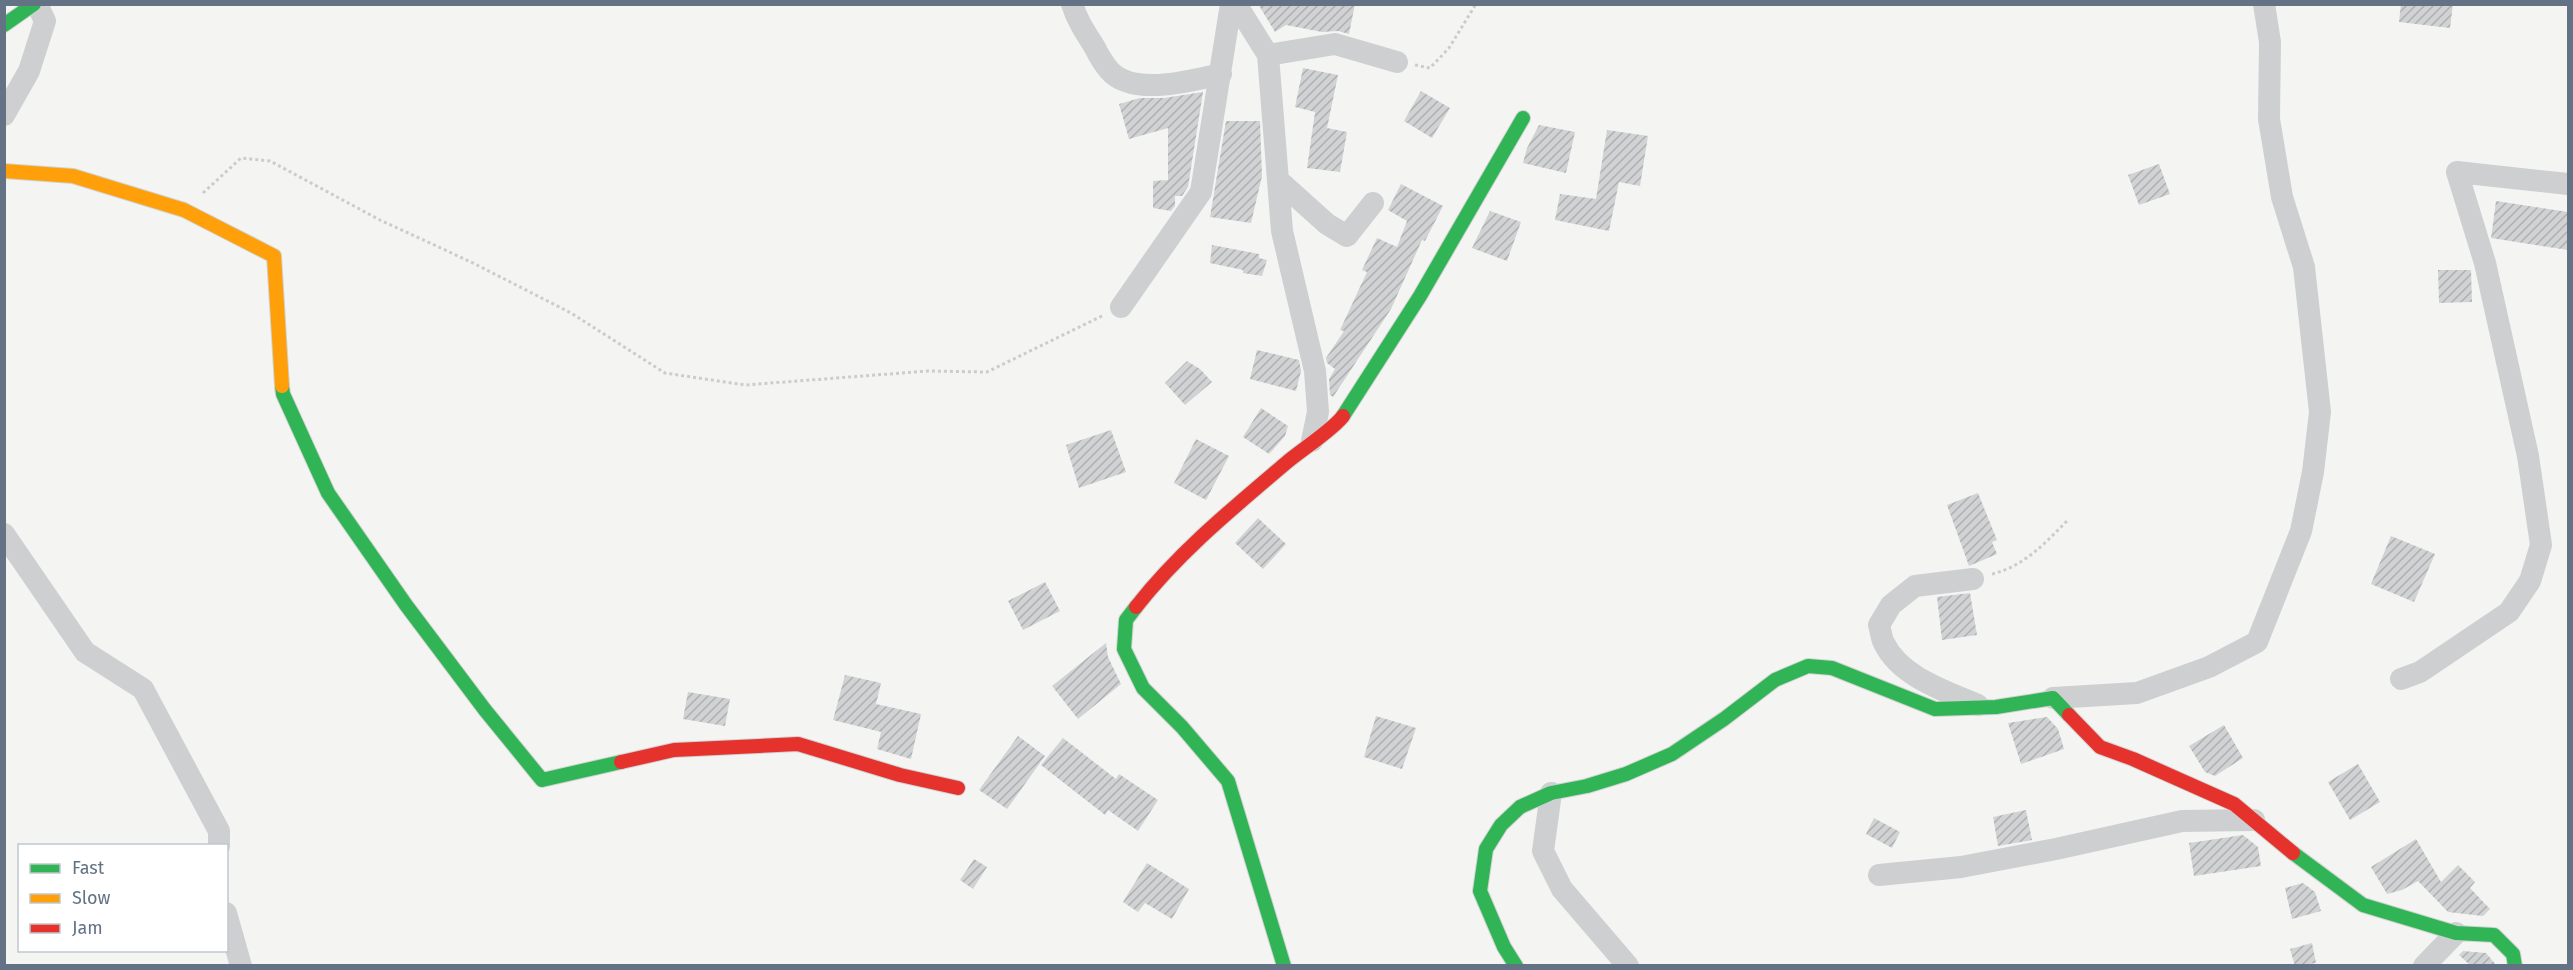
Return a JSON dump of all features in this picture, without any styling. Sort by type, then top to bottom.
[{"type":"street","points":[[4,25],[35,4],[45,21],[29,71],[4,115]]},
{"type":"street","points":[[1072,4],[1077,20],[1110,71],[1125,81],[1146,86],[1192,81],[1221,74]]},
{"type":"street","points":[[1121,307],[1201,192],[1231,4]]},
{"type":"street","points":[[1236,4],[1268,55],[1282,231],[1315,371],[1318,412],[1312,441]]},
{"type":"street","points":[[1516,966],[1504,947],[1480,891],[1486,849],[1501,825],[1520,807],[1551,793],[1587,786],[1626,774],[1672,754],[1724,719],[1775,680],[1808,666],[1832,668],[1935,709],[1982,707],[2053,698],[2137,693],[2209,667],[2257,642],[2301,531],[2313,472],[2320,412],[2304,267],[2282,197],[2269,119],[2270,42],[2264,4]]},
{"type":"street","points":[[1268,55],[1335,44],[1397,62]]},
{"type":"street","points":[[1284,966],[1228,781],[1182,727],[1143,688],[1124,649],[1125,620],[1151,588],[1203,534],[1312,441],[1339,422],[1420,296],[1523,118]]},
{"type":"street","points":[[4,171],[73,176],[184,210],[274,256],[283,394],[328,493],[434,643],[542,780],[674,750],[798,744],[900,775],[958,788]]},
{"type":"street","points":[[2401,679],[2420,672],[2509,612],[2530,580],[2541,545],[2528,456],[2485,264],[2457,172],[2568,184]]},
{"type":"street","points":[[1278,180],[1327,224],[1347,236],[1373,203]]},
{"type":"street","points":[[4,534],[85,652],[143,689],[219,831],[219,844]]},
{"type":"street","points":[[1973,579],[1915,586],[1891,605],[1879,625],[1884,644],[1905,669],[1935,686],[1982,707]]},
{"type":"street","points":[[2053,698],[2100,747],[2133,759],[2234,804],[2363,904],[2416,923],[2456,933],[2494,934],[2513,954],[2515,966]]},
{"type":"street","points":[[1551,793],[1543,851],[1562,889],[1628,966]]},
{"type":"street","points":[[1880,875],[1961,867],[2182,821],[2254,820]]},
{"type":"street","points":[[228,921],[241,966]]},
{"type":"street","points":[[2424,966],[2456,933]]},
{"type":"path","points":[[1397,62],[1430,68],[1449,48],[1476,4]]},
{"type":"path","points":[[184,210],[241,158],[270,161],[380,220],[471,262],[571,313],[665,373],[745,385],[928,371],[987,372],[1121,307]]},
{"type":"path","points":[[1973,579],[2008,570],[2039,550],[2069,519]]},
{"type":"building","points":[[1258,4],[1355,4],[1349,34],[1338,31],[1322,32],[1286,25],[1275,32]]},
{"type":"building","points":[[2401,4],[2453,4],[2450,28],[2399,22]]},
{"type":"building","points":[[1303,68],[1338,75],[1327,128],[1347,132],[1340,172],[1307,168],[1315,112],[1295,107]]},
{"type":"building","points":[[1421,91],[1450,108],[1432,138],[1404,121]]},
{"type":"building","points":[[1203,92],[1188,187],[1182,196],[1175,196],[1175,206],[1171,211],[1153,208],[1153,181],[1168,180],[1168,128],[1129,139],[1119,104],[1140,98],[1164,98]]},
{"type":"building","points":[[1226,121],[1260,121],[1262,176],[1251,223],[1210,217]]},
{"type":"building","points":[[1539,125],[1575,132],[1566,173],[1523,163],[1527,148]]},
{"type":"building","points":[[1607,130],[1648,136],[1640,186],[1619,182],[1609,231],[1555,220],[1560,194],[1596,199]]},
{"type":"building","points":[[2159,164],[2170,194],[2139,205],[2128,175]]},
{"type":"building","points":[[1401,184],[1443,206],[1425,241],[1422,240],[1391,309],[1333,397],[1330,395],[1329,379],[1335,369],[1327,363],[1326,358],[1344,331],[1340,330],[1367,272],[1362,270],[1377,238],[1397,247],[1407,221],[1388,210]]},
{"type":"building","points":[[2496,201],[2568,212],[2568,250],[2491,238]]},
{"type":"building","points":[[1490,211],[1521,222],[1507,261],[1472,248]]},
{"type":"building","points":[[1212,245],[1259,254],[1259,258],[1267,260],[1262,276],[1210,263]]},
{"type":"building","points":[[2438,270],[2471,270],[2472,302],[2439,303]]},
{"type":"building","points":[[1257,350],[1299,360],[1301,371],[1296,391],[1250,379]]},
{"type":"building","points":[[1187,361],[1200,369],[1212,382],[1185,405],[1165,383]]},
{"type":"building","points":[[1261,408],[1288,426],[1285,436],[1269,454],[1243,437]]},
{"type":"building","points":[[1111,430],[1126,472],[1079,488],[1066,445]]},
{"type":"building","points":[[1196,439],[1229,456],[1206,500],[1174,483]]},
{"type":"building","points":[[1978,493],[1997,540],[1992,542],[1997,554],[1969,566],[1947,505]]},
{"type":"building","points":[[1258,518],[1286,544],[1263,569],[1235,543]]},
{"type":"building","points":[[2391,536],[2435,554],[2414,602],[2371,584]]},
{"type":"building","points":[[1045,582],[1060,611],[1023,630],[1008,601]]},
{"type":"building","points":[[1970,593],[1977,635],[1942,640],[1937,597]]},
{"type":"building","points":[[1106,643],[1108,657],[1121,684],[1078,719],[1052,686]]},
{"type":"building","points":[[845,675],[881,683],[876,704],[921,714],[911,759],[877,749],[881,732],[833,720]]},
{"type":"building","points":[[688,692],[730,699],[725,726],[683,719]]},
{"type":"building","points":[[1376,716],[1416,728],[1402,769],[1364,757]]},
{"type":"building","points":[[2047,717],[2058,729],[2064,749],[2021,764],[2008,723]]},
{"type":"building","points":[[2224,725],[2243,758],[2215,776],[2205,772],[2189,746]]},
{"type":"building","points":[[1018,736],[1045,756],[1007,809],[979,790]]},
{"type":"building","points":[[1063,738],[1116,779],[1119,774],[1158,800],[1138,831],[1108,810],[1105,815],[1041,765]]},
{"type":"building","points":[[2358,764],[2380,802],[2350,820],[2328,782]]},
{"type":"building","points":[[2026,810],[2032,840],[1998,846],[1993,817]]},
{"type":"building","points":[[1874,818],[1900,832],[1892,848],[1866,834]]},
{"type":"building","points":[[2243,835],[2258,847],[2261,866],[2194,876],[2189,843]]},
{"type":"building","points":[[2416,839],[2441,882],[2458,865],[2475,882],[2470,888],[2490,909],[2483,916],[2448,912],[2418,881],[2402,890],[2387,894],[2371,867]]},
{"type":"building","points":[[974,859],[987,867],[973,889],[960,880]]},
{"type":"building","points":[[1147,863],[1189,889],[1172,919],[1145,903],[1138,912],[1123,902]]},
{"type":"building","points":[[2303,883],[2315,892],[2321,911],[2292,919],[2285,888]]},
{"type":"building","points":[[2312,943],[2316,963],[2295,966],[2290,949]]},
{"type":"building","points":[[2463,951],[2486,953],[2497,966],[2471,966],[2459,955]]},
{"type":"traffic: fast","points":[[4,25],[34,4]]},
{"type":"traffic: fast","points":[[1343,416],[1420,296],[1523,118]]},
{"type":"traffic: fast","points":[[282,386],[283,394],[328,493],[406,605],[485,710],[542,780],[621,762]]},
{"type":"traffic: fast","points":[[1136,607],[1126,620],[1124,649],[1143,688],[1182,727],[1228,781],[1284,966]]},
{"type":"traffic: fast","points":[[1516,966],[1504,947],[1480,891],[1486,849],[1501,825],[1520,807],[1551,793],[1587,786],[1626,774],[1672,754],[1724,719],[1775,680],[1808,666],[1832,668],[1935,709],[1996,707],[2053,698],[2069,715]]},
{"type":"traffic: fast","points":[[2293,853],[2363,905],[2456,933],[2494,935],[2513,954],[2515,966]]},
{"type":"traffic: slow","points":[[4,171],[73,176],[184,210],[274,256],[282,386]]},
{"type":"traffic: jam","points":[[1136,607],[1207,531],[1286,463],[1333,427],[1343,416]]},
{"type":"traffic: jam","points":[[2069,715],[2100,747],[2133,759],[2234,804],[2293,853]]},
{"type":"traffic: jam","points":[[621,762],[674,750],[798,744],[900,775],[958,788]]}]
